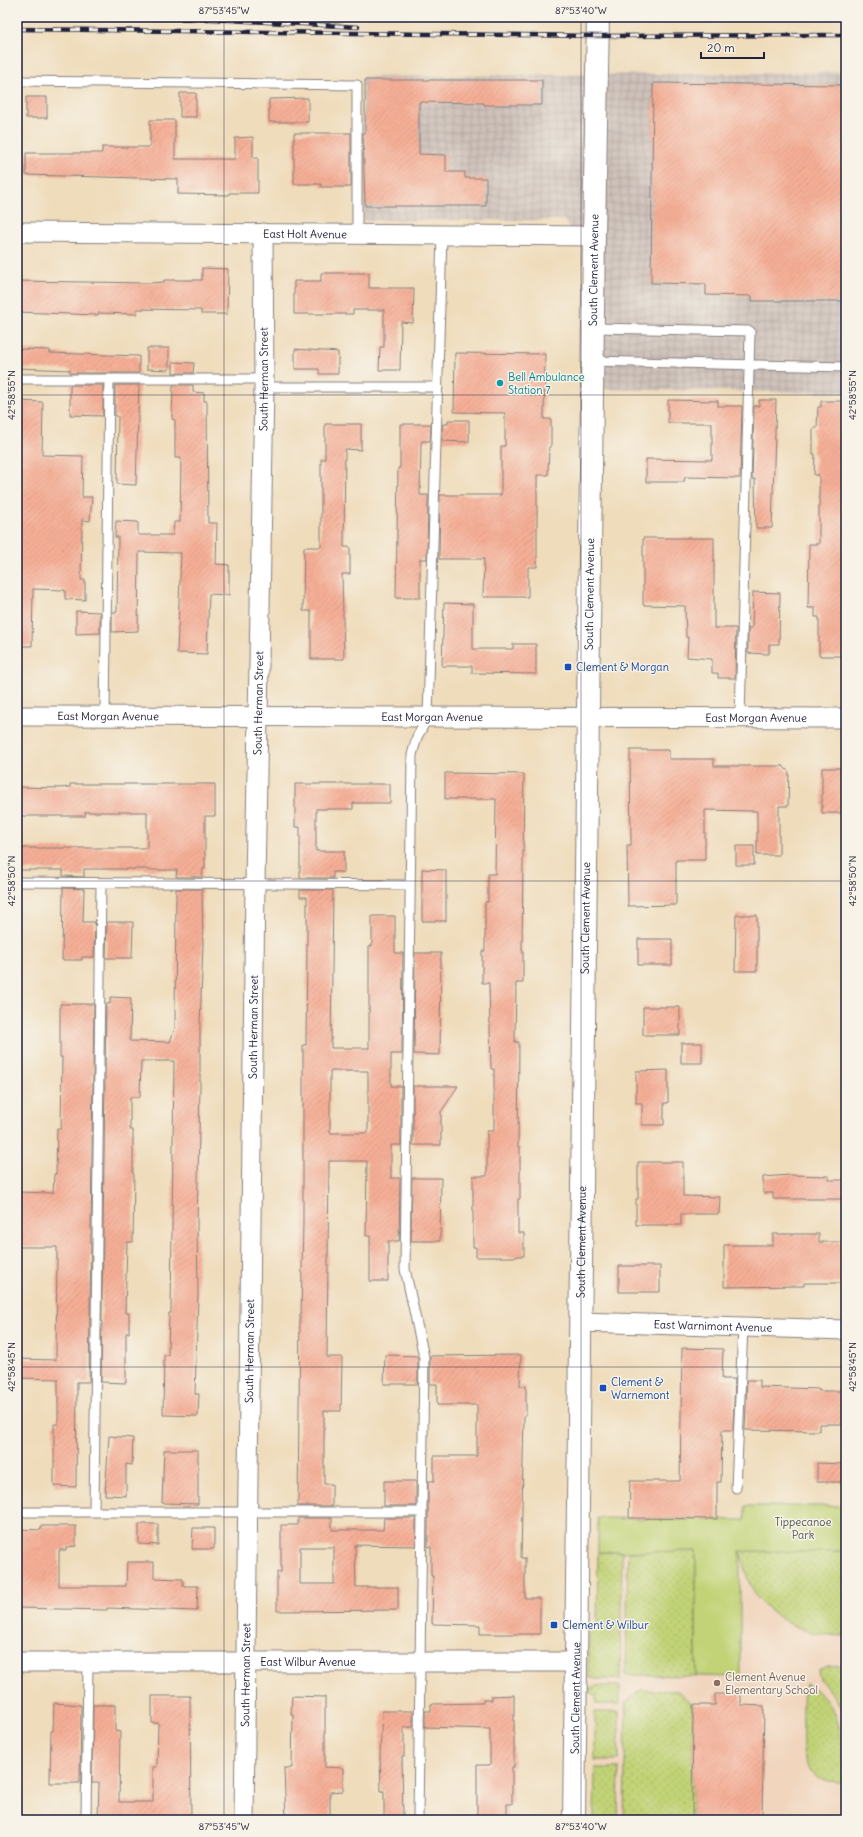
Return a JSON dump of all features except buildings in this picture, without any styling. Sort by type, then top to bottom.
[{"type":"street","name":"South Clement Avenue","points":[[574,1820],[592,361],[598,17]]},
{"type":"street","name":"East Holt Avenue","points":[[17,232],[357,233],[594,236]]},
{"type":"street","name":"South Herman Street","points":[[244,1820],[255,884],[264,383],[263,233]]},
{"type":"street","name":"East Morgan Avenue","points":[[17,716],[846,718]]},
{"type":"street","name":"East Warnimont Avenue","points":[[580,1322],[846,1330]]},
{"type":"street","name":"East Wilbur Avenue","points":[[17,1662],[576,1662]]},
{"type":"lane","points":[[17,81],[357,85],[357,233]]},
{"type":"lane","points":[[418,1820],[424,1357],[405,1269],[410,885],[412,755],[417,737],[428,717],[442,235]]},
{"type":"lane","points":[[593,328],[750,331],[740,718]]},
{"type":"lane","points":[[592,361],[846,367]]},
{"type":"lane","points":[[17,379],[109,379],[438,387]]},
{"type":"lane","points":[[105,716],[109,379]]},
{"type":"lane","points":[[17,882],[410,885]]},
{"type":"lane","points":[[94,1512],[101,883]]},
{"type":"lane","points":[[736,1488],[743,1327]]},
{"type":"lane","points":[[17,1512],[422,1512]]},
{"type":"lane","points":[[86,1820],[88,1662]]},
{"type":"shaded area","points":[[846,72],[846,393],[592,389],[593,258],[564,220],[364,220],[363,77]]},
{"type":"shaded area","name":"Clement Avenue Elementary School","points":[[598,1552],[846,1552],[846,1820],[594,1820],[596,1696],[588,1689],[589,1634],[597,1626]]},
{"type":"green space","name":"Tippecanoe Park","points":[[745,1506],[846,1506],[846,1552],[740,1551],[740,1677],[696,1676],[696,1551],[598,1552],[598,1518],[745,1520]]},
{"type":"green space","points":[[696,1551],[696,1676],[626,1675],[628,1552]]},
{"type":"green space","points":[[740,1551],[846,1552],[846,1636],[815,1633],[796,1627],[769,1609],[759,1600],[752,1589]]},
{"type":"green space","points":[[598,1552],[622,1552],[620,1679],[596,1679],[588,1677],[589,1634],[597,1626]]},
{"type":"green space","points":[[828,1667],[846,1667],[846,1713],[820,1679],[818,1671]]},
{"type":"green space","points":[[806,1684],[823,1696],[835,1714],[840,1731],[841,1757],[846,1782],[831,1781],[821,1778],[813,1774],[808,1767],[803,1748],[803,1699]]},
{"type":"green space","points":[[595,1686],[620,1686],[620,1704],[596,1704],[596,1696],[588,1689]]},
{"type":"green space","points":[[640,1690],[678,1691],[693,1705],[692,1820],[624,1820],[626,1703]]},
{"type":"green space","points":[[595,1712],[619,1712],[619,1760],[595,1760]]},
{"type":"green space","points":[[595,1768],[619,1768],[618,1820],[594,1820]]},
{"type":"railway","points":[[47,17],[210,19],[358,27]]},
{"type":"railway","points":[[17,29],[598,36],[846,35]]},
{"type":"place","name":"Bell Ambulance Station 7","points":[[500,383]]},
{"type":"place","name":"Clement & Morgan","points":[[568,667]]},
{"type":"place","name":"Clement & Warnemont","points":[[603,1388]]},
{"type":"place","name":"Clement & Wilbur","points":[[554,1625]]},
{"type":"place","name":"Clement Avenue Elementary School","points":[[717,1683]]}]
